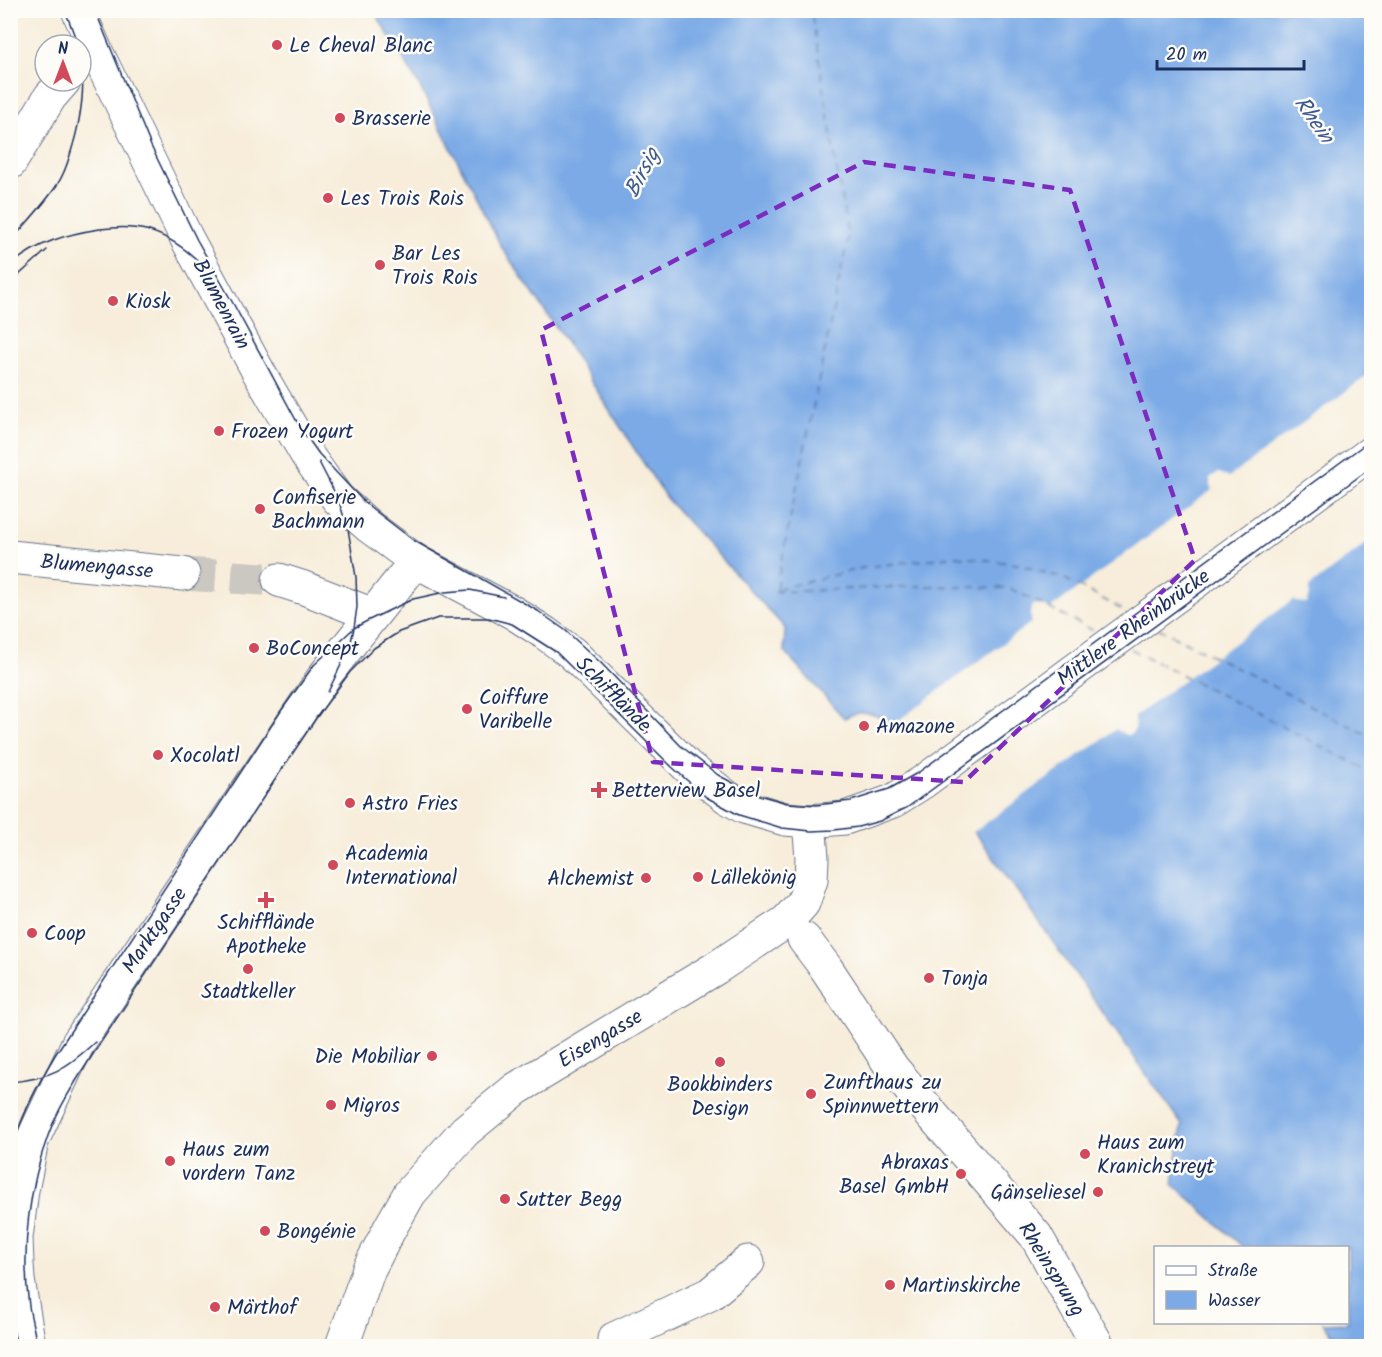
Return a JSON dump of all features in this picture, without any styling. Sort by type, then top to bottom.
[{"type":"street","name":"Blumenrain","points":[[78,10],[83,33]]},
{"type":"street","name":"Blumenrain","points":[[93,65],[258,371],[307,455],[338,499],[370,527],[416,561]]},
{"type":"street","points":[[10,163],[54,93]]},
{"type":"street","name":"Mittlere Rheinbrücke","points":[[809,820],[845,818],[893,801],[923,782],[1371,452]]},
{"type":"street","name":"Blumengasse","points":[[10,557],[183,574]]},
{"type":"street","name":"Marktgasse","points":[[29,1347],[14,1251],[22,1190],[32,1141],[78,1043],[325,675],[416,561]]},
{"type":"street","name":"Schifflände","points":[[416,561],[514,613],[572,653],[688,767],[727,797],[744,807],[785,819],[809,820]]},
{"type":"street","points":[[279,580],[373,615]]},
{"type":"street","name":"Eisengasse","points":[[342,1347],[369,1269],[410,1193],[465,1131],[516,1089],[716,969],[787,921],[803,903],[811,880],[809,820]]},
{"type":"street","name":"Rheinsprung","points":[[804,939],[893,1069],[1036,1236],[1098,1347]]},
{"type":"street","points":[[618,1347],[614,1339],[710,1294],[748,1262]]},
{"type":"highlighted area","points":[[864,162],[1070,190],[1195,560],[964,782],[653,762],[541,330]]},
{"type":"water","points":[[374,11],[1371,11],[1371,1346],[1341,1346],[1324,1324],[1349,1324],[1349,1246],[1242,1246],[1173,1184],[1182,1125],[981,840],[882,718],[863,713],[844,718],[784,651],[785,628],[666,498],[560,333],[502,248],[418,83]]},
{"type":"pier","points":[[1371,373],[1371,540],[1309,587],[1307,603],[1293,600],[1135,716],[1135,729],[1132,733],[1124,734],[1116,729],[972,833],[887,729],[1032,622],[1030,615],[1034,604],[1050,609],[1212,490],[1210,478],[1214,475],[1219,473],[1229,477]]},
{"type":"ferry route","points":[[776,588],[848,237],[811,10]]},
{"type":"ferry route","points":[[777,589],[867,567],[955,556],[1018,564],[1065,579],[1127,612]]},
{"type":"ferry route","points":[[776,589],[776,592],[922,586],[1009,588],[1100,634]]},
{"type":"ferry route","points":[[1158,628],[1372,737]]},
{"type":"ferry route","points":[[1131,649],[1372,772]]},
{"type":"tunnel","points":[[183,574],[279,580]]},
{"type":"tram line","points":[[65,10],[74,33]]},
{"type":"tram line","points":[[95,10],[151,146],[197,240],[303,433]]},
{"type":"tram line","points":[[10,242],[41,207],[59,182],[77,132],[82,93]]},
{"type":"tram line","points":[[10,266],[30,251],[63,237],[100,229],[128,227],[156,233],[173,242],[189,253],[211,274]]},
{"type":"tram line","points":[[10,287],[20,274],[47,250]]},
{"type":"tram line","points":[[299,426],[319,454],[365,503],[413,540],[538,611],[565,630],[601,663],[681,746],[718,775],[752,793],[787,803],[816,805],[851,801],[889,789],[919,772],[1372,439]]},
{"type":"tram line","points":[[319,462],[338,499],[348,529],[356,577],[357,607],[350,646],[328,692]]},
{"type":"tram line","points":[[37,1346],[27,1284],[28,1218],[42,1153],[59,1110],[97,1048],[316,718],[350,672],[374,648],[399,632],[438,618],[489,618],[512,624],[556,652],[672,767],[706,797],[739,815],[782,828],[811,831],[858,827],[880,821],[908,807],[1372,467]]},
{"type":"tram line","points":[[10,1156],[29,1104],[55,1055],[281,711],[314,665],[354,628],[413,599],[445,592],[470,590],[504,597]]},
{"type":"tram line","points":[[10,1082],[36,1078],[57,1071],[76,1059],[95,1042]]},
{"type":"tram line","points":[[10,1317],[17,1346]]},
{"type":"place","name":"Le Cheval Blanc","points":[[277,45]]},
{"type":"place","name":"Brasserie","points":[[340,118]]},
{"type":"place","name":"Les Trois Rois","points":[[328,198]]},
{"type":"place","name":"Bar Les Trois Rois","points":[[380,265]]},
{"type":"place","name":"Kiosk","points":[[113,301]]},
{"type":"place","name":"Frozen Yogurt","points":[[219,431]]},
{"type":"place","name":"Confiserie Bachmann","points":[[260,509]]},
{"type":"place","name":"BoConcept","points":[[254,648]]},
{"type":"place","name":"Coiffure Varibelle","points":[[467,709]]},
{"type":"place","name":"Amazone","points":[[864,726]]},
{"type":"place","name":"Xocolatl","points":[[158,755]]},
{"type":"place","name":"Betterview Basel","points":[[599,790]]},
{"type":"place","name":"Astro Fries","points":[[350,803]]},
{"type":"place","name":"Academia International","points":[[333,865]]},
{"type":"place","name":"Lällekönig","points":[[698,877]]},
{"type":"place","name":"Alchemist","points":[[646,878]]},
{"type":"place","name":"Schifflände Apotheke","points":[[266,900]]},
{"type":"place","name":"Coop","points":[[32,933]]},
{"type":"place","name":"Stadtkeller","points":[[248,969]]},
{"type":"place","name":"Tonja","points":[[929,978]]},
{"type":"place","name":"Die Mobiliar","points":[[432,1056]]},
{"type":"place","name":"Bookbinders Design","points":[[720,1062]]},
{"type":"place","name":"Zunfthaus zu Spinnwettern","points":[[811,1094]]},
{"type":"place","name":"Migros","points":[[331,1105]]},
{"type":"place","name":"Haus zum Kranichstreyt","points":[[1085,1154]]},
{"type":"place","name":"Haus zum vordern Tanz","points":[[170,1161]]},
{"type":"place","name":"Abraxas Basel GmbH","points":[[961,1174]]},
{"type":"place","name":"Gänseliesel","points":[[1098,1192]]},
{"type":"place","name":"Sutter Begg","points":[[505,1199]]},
{"type":"place","name":"Bongénie","points":[[265,1231]]},
{"type":"place","name":"Martinskirche","points":[[890,1285]]},
{"type":"place","name":"Märthof","points":[[215,1307]]},
{"type":"water label","name":"Rhein","points":[[1315,119]]},
{"type":"water label","name":"Birsig","points":[[641,172]]}]
